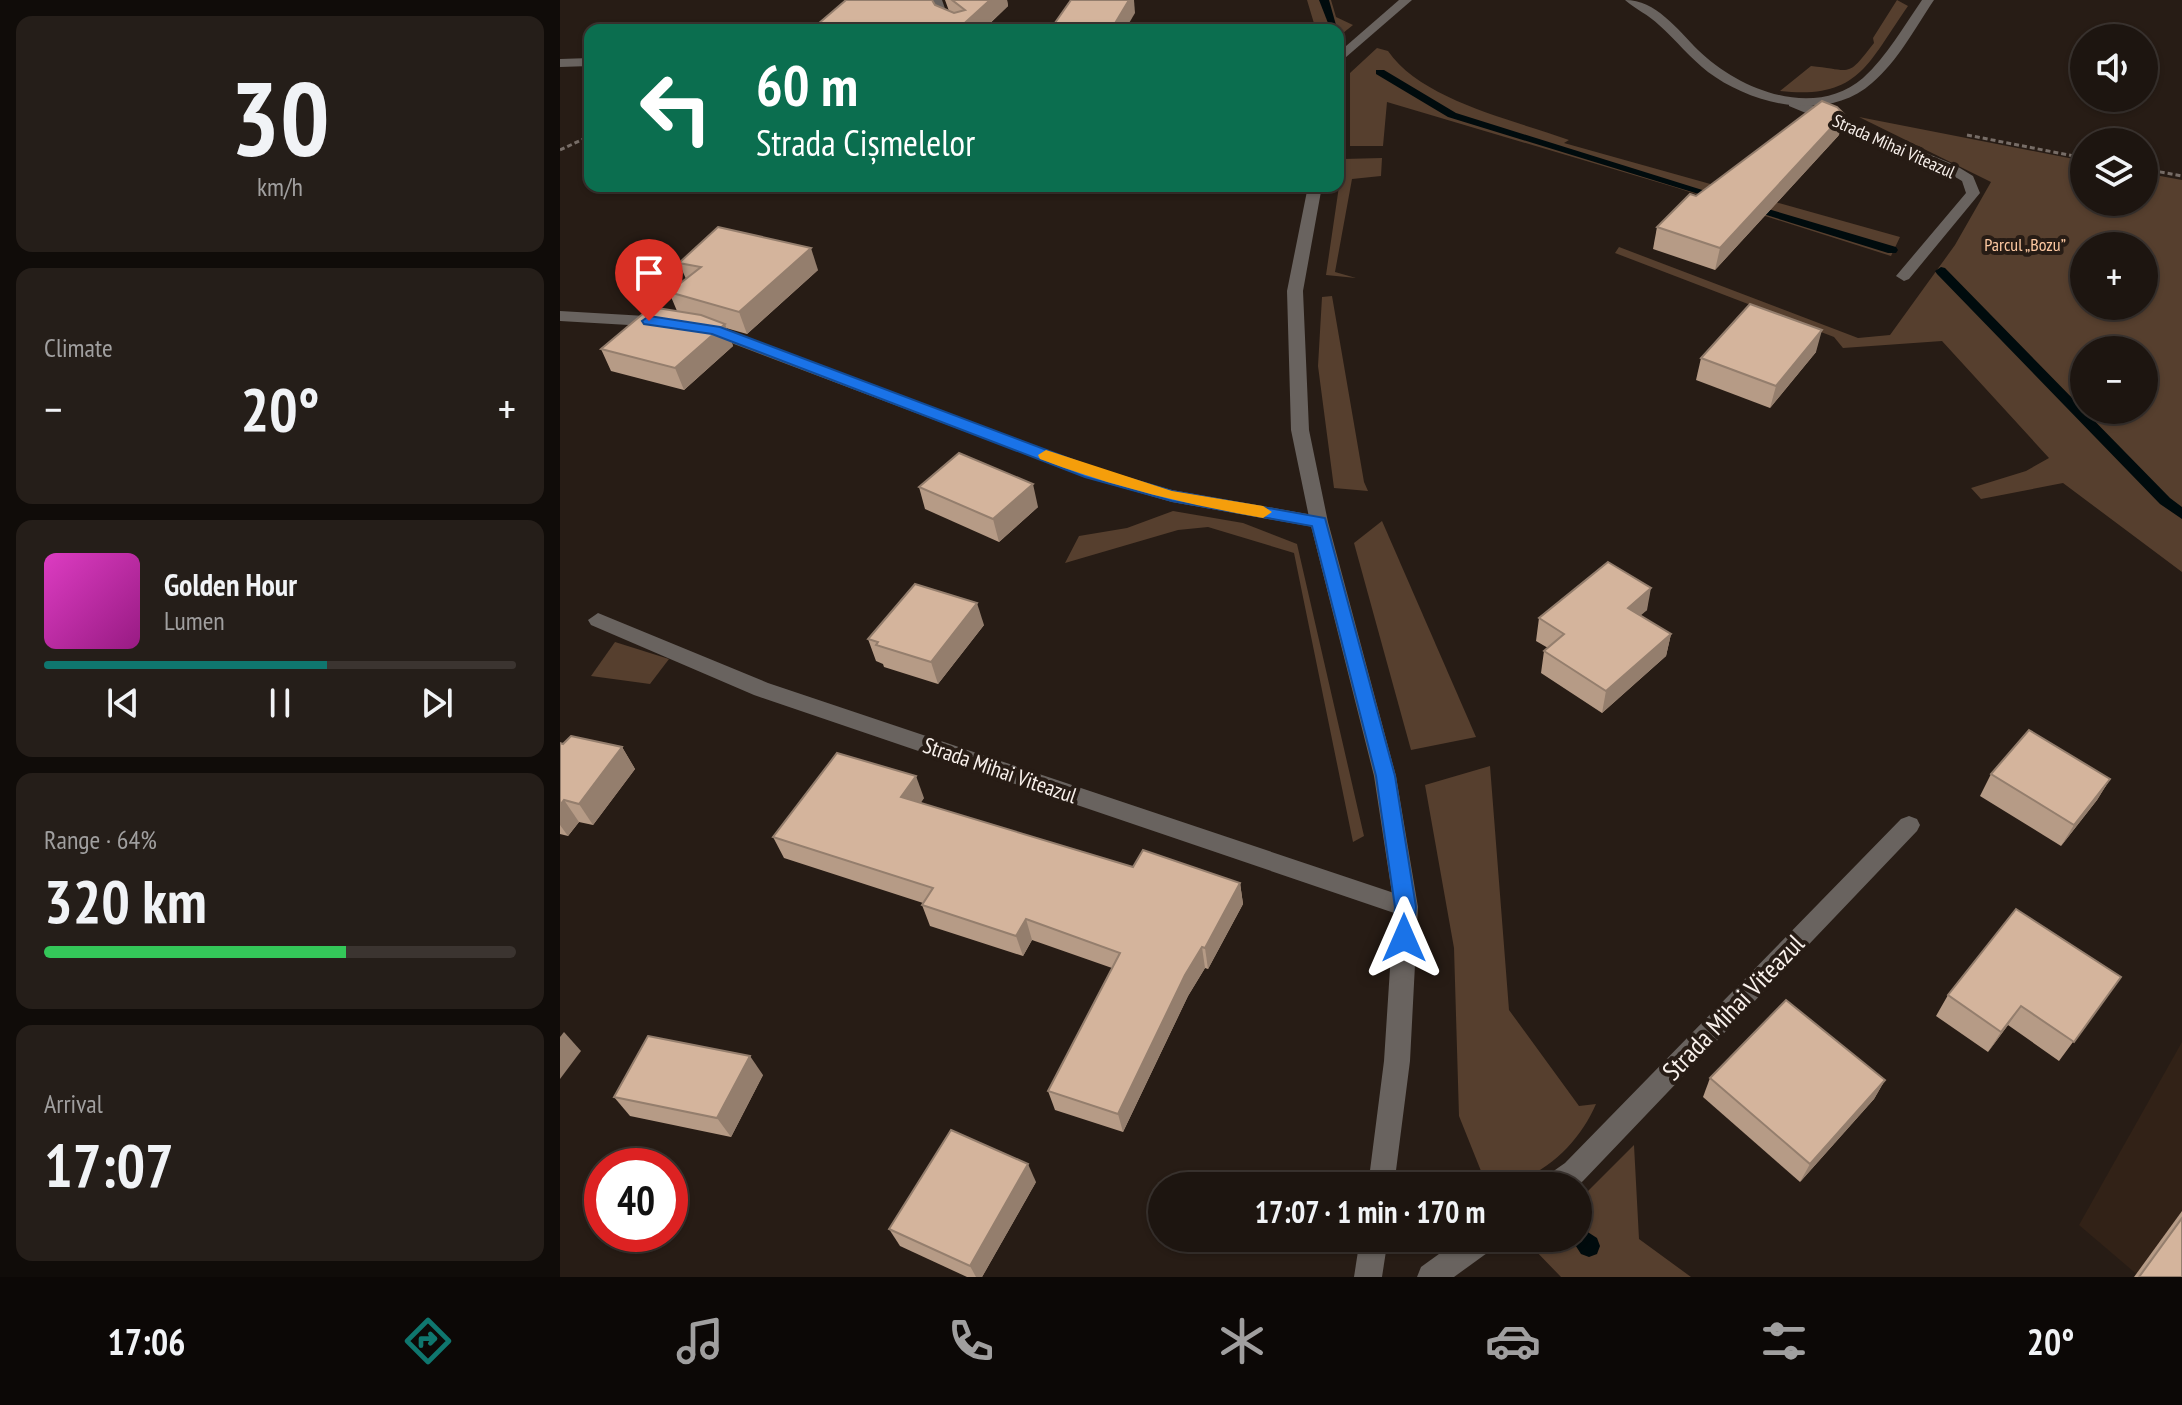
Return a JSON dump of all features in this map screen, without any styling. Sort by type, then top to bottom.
[{"type":"street","points":[[936,0],[943,19],[951,24]]},
{"type":"street","points":[[1344,55],[1406,0]]},
{"type":"street","name":"Strada Mihai Viteazul","points":[[1631,0],[1659,16],[1706,63],[1728,78],[1950,168],[1968,179],[1973,193],[1904,276]]},
{"type":"street","name":"Strada Mihai Viteazul","points":[[1794,103],[1843,99],[1873,77],[1928,0]]},
{"type":"street","points":[[560,63],[584,62]]},
{"type":"street","points":[[1314,192],[1295,291],[1294,332],[1300,430],[1319,522],[1385,776],[1406,907],[1397,1061],[1383,1172]]},
{"type":"street","points":[[560,316],[683,324],[727,334],[1091,473],[1172,496],[1319,522]]},
{"type":"street","name":"Strada Mihai Viteazul","points":[[598,620],[761,689],[1406,907]]},
{"type":"street","name":"Strada Mihai Viteazul","points":[[1574,1172],[1909,825]]},
{"type":"street","points":[[1372,1275],[1373,1252]]},
{"type":"street","points":[[1431,1277],[1465,1252]]},
{"type":"path","points":[[560,150],[584,139]]},
{"type":"path","points":[[2158,172],[2182,176]]},
{"type":"shaded area","points":[[2182,1042],[2182,1277],[2140,1277],[2079,1225]]},
{"type":"green space","points":[[1307,0],[1331,0],[1336,17],[1353,25],[1344,32],[1344,24],[1314,24]]},
{"type":"green space","points":[[1897,0],[1908,6],[1859,73],[1828,90],[1780,91],[1811,66],[1842,70],[1853,67],[1874,43],[1873,38]]},
{"type":"green space","points":[[1377,48],[1388,51],[1422,83],[1445,95],[1569,140],[1564,143],[1900,237],[1891,256],[1674,187],[1387,102],[1383,146],[1350,146],[1350,73]]},
{"type":"green space","name":"Parcul „Bozu”","points":[[1859,117],[2070,158],[2070,216],[2158,216],[2158,176],[2182,180],[2182,572],[2063,483],[1981,499],[1971,488],[2026,471],[2049,458],[1942,341],[1843,348],[1834,337],[1615,253],[1619,247],[1858,338],[1890,335],[1955,245],[1991,182]]},
{"type":"green space","points":[[1382,158],[1381,176],[1352,179],[1335,272],[1356,278],[1326,275],[1338,192],[1344,192],[1344,159]]},
{"type":"green space","points":[[1332,296],[1368,491],[1334,488],[1318,366],[1322,297]]},
{"type":"green space","points":[[1173,511],[1243,523],[1297,544],[1364,836],[1353,842],[1294,553],[1208,527],[1178,530],[1065,563],[1079,536],[1127,528]]},
{"type":"green space","points":[[1382,521],[1476,737],[1411,750],[1354,543]]},
{"type":"green space","points":[[615,642],[669,659],[650,684],[591,676]]},
{"type":"green space","points":[[1490,766],[1509,1010],[1579,1106],[1596,1104],[1567,1148],[1536,1172],[1481,1172],[1459,1116],[1454,948],[1425,785]]},
{"type":"green space","points":[[1634,1145],[1639,1239],[1691,1277],[1561,1277],[1537,1252],[1592,1252],[1592,1187]]},
{"type":"building","points":[[846,0],[932,0],[935,5],[954,13],[965,10],[952,0],[990,0],[964,24],[818,24]]},
{"type":"building","points":[[1071,0],[1129,0],[1115,24],[1054,24]]},
{"type":"building","points":[[1822,101],[1837,107],[1844,114],[1720,248],[1657,227],[1690,194],[1696,196]]},
{"type":"building","points":[[718,227],[811,248],[739,312],[669,292],[701,267],[679,263]]},
{"type":"building","points":[[1750,304],[1822,330],[1776,386],[1701,358]]},
{"type":"building","points":[[651,307],[701,315],[725,324],[675,368],[601,349]]},
{"type":"building","points":[[959,453],[1033,484],[993,519],[919,487]]},
{"type":"building","points":[[1608,562],[1651,588],[1628,608],[1671,634],[1606,691],[1544,651],[1564,634],[1539,618]]},
{"type":"building","points":[[915,584],[977,603],[931,662],[876,645],[878,642],[868,639]]},
{"type":"building","points":[[2029,730],[2110,779],[2074,825],[1991,774]]},
{"type":"building","points":[[571,736],[622,747],[579,804],[564,800],[560,805],[560,743],[563,744]]},
{"type":"building","points":[[837,753],[916,776],[901,797],[1133,867],[1143,850],[1240,883],[1205,948],[1202,947],[1185,975],[1118,1114],[1048,1091],[1120,953],[1026,919],[1016,936],[922,905],[933,888],[773,837]]},
{"type":"building","points":[[2016,909],[2121,977],[2074,1042],[2021,1006],[2001,1032],[1948,995]]},
{"type":"building","points":[[1786,1000],[1885,1080],[1810,1164],[1710,1078]]},
{"type":"building","points":[[648,1036],[750,1056],[717,1118],[614,1097]]},
{"type":"building","points":[[951,1130],[1028,1164],[970,1266],[889,1229]]},
{"type":"building","points":[[2182,1218],[2182,1277],[2139,1277]]},
{"type":"waterway","points":[[1324,0],[1333,23]]},
{"type":"waterway","points":[[1380,72],[1452,115],[1722,198]]},
{"type":"waterway","points":[[1748,206],[1892,250]]},
{"type":"waterway","points":[[1941,271],[2165,501],[2182,514]]},
{"type":"slow traffic","points":[[1046,455],[1091,473],[1172,496],[1263,512]]},
{"type":"route","points":[[649,321],[677,322],[715,330],[1091,473],[1172,496],[1319,522],[1385,776],[1406,907],[1404,938]]}]
